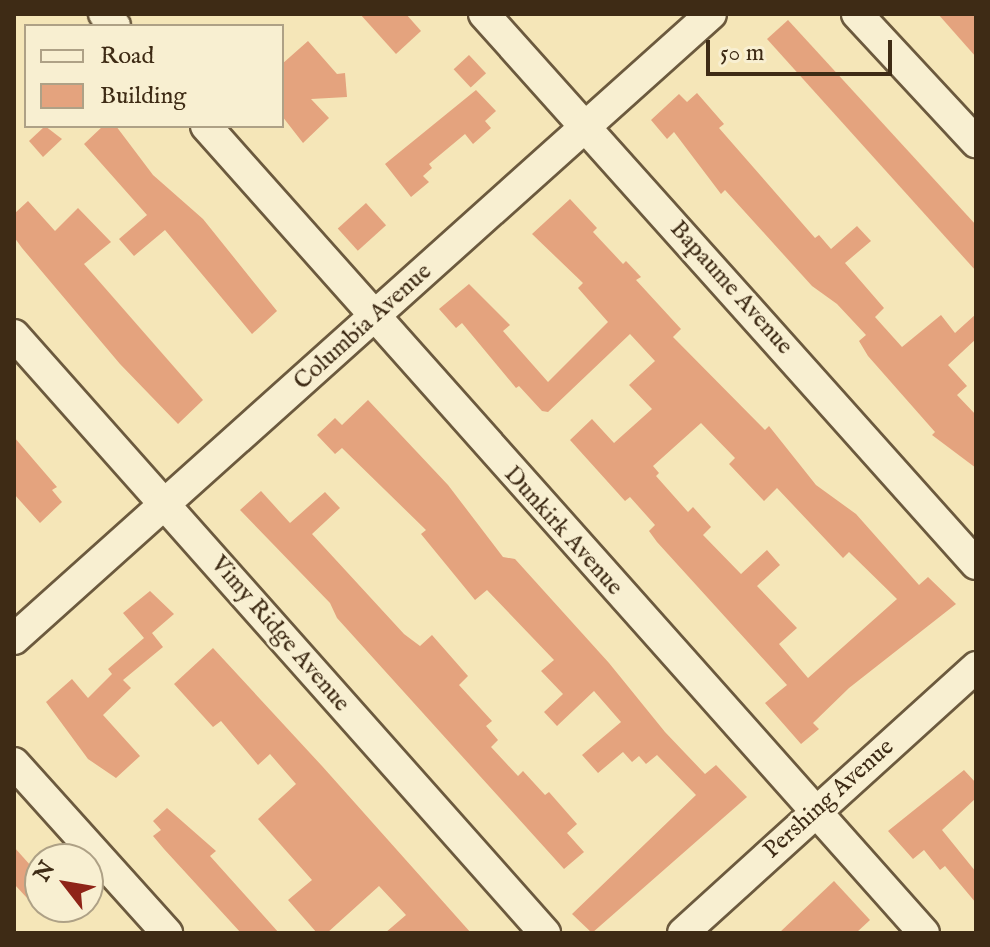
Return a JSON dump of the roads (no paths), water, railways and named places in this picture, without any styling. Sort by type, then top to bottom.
[{"type":"street","name":"Bapaume Avenue","points":[[484,14],[976,564]]},
{"type":"street","name":"Columbia Avenue","points":[[14,639],[711,14]]},
{"type":"street","points":[[857,14],[976,142]]},
{"type":"street","name":"Dunkirk Avenue","points":[[208,128],[924,933]]},
{"type":"street","name":"Vimy Ridge Avenue","points":[[14,335],[545,933]]},
{"type":"street","name":"Pershing Avenue","points":[[683,933],[976,667]]},
{"type":"street","points":[[14,763],[167,933]]}]
